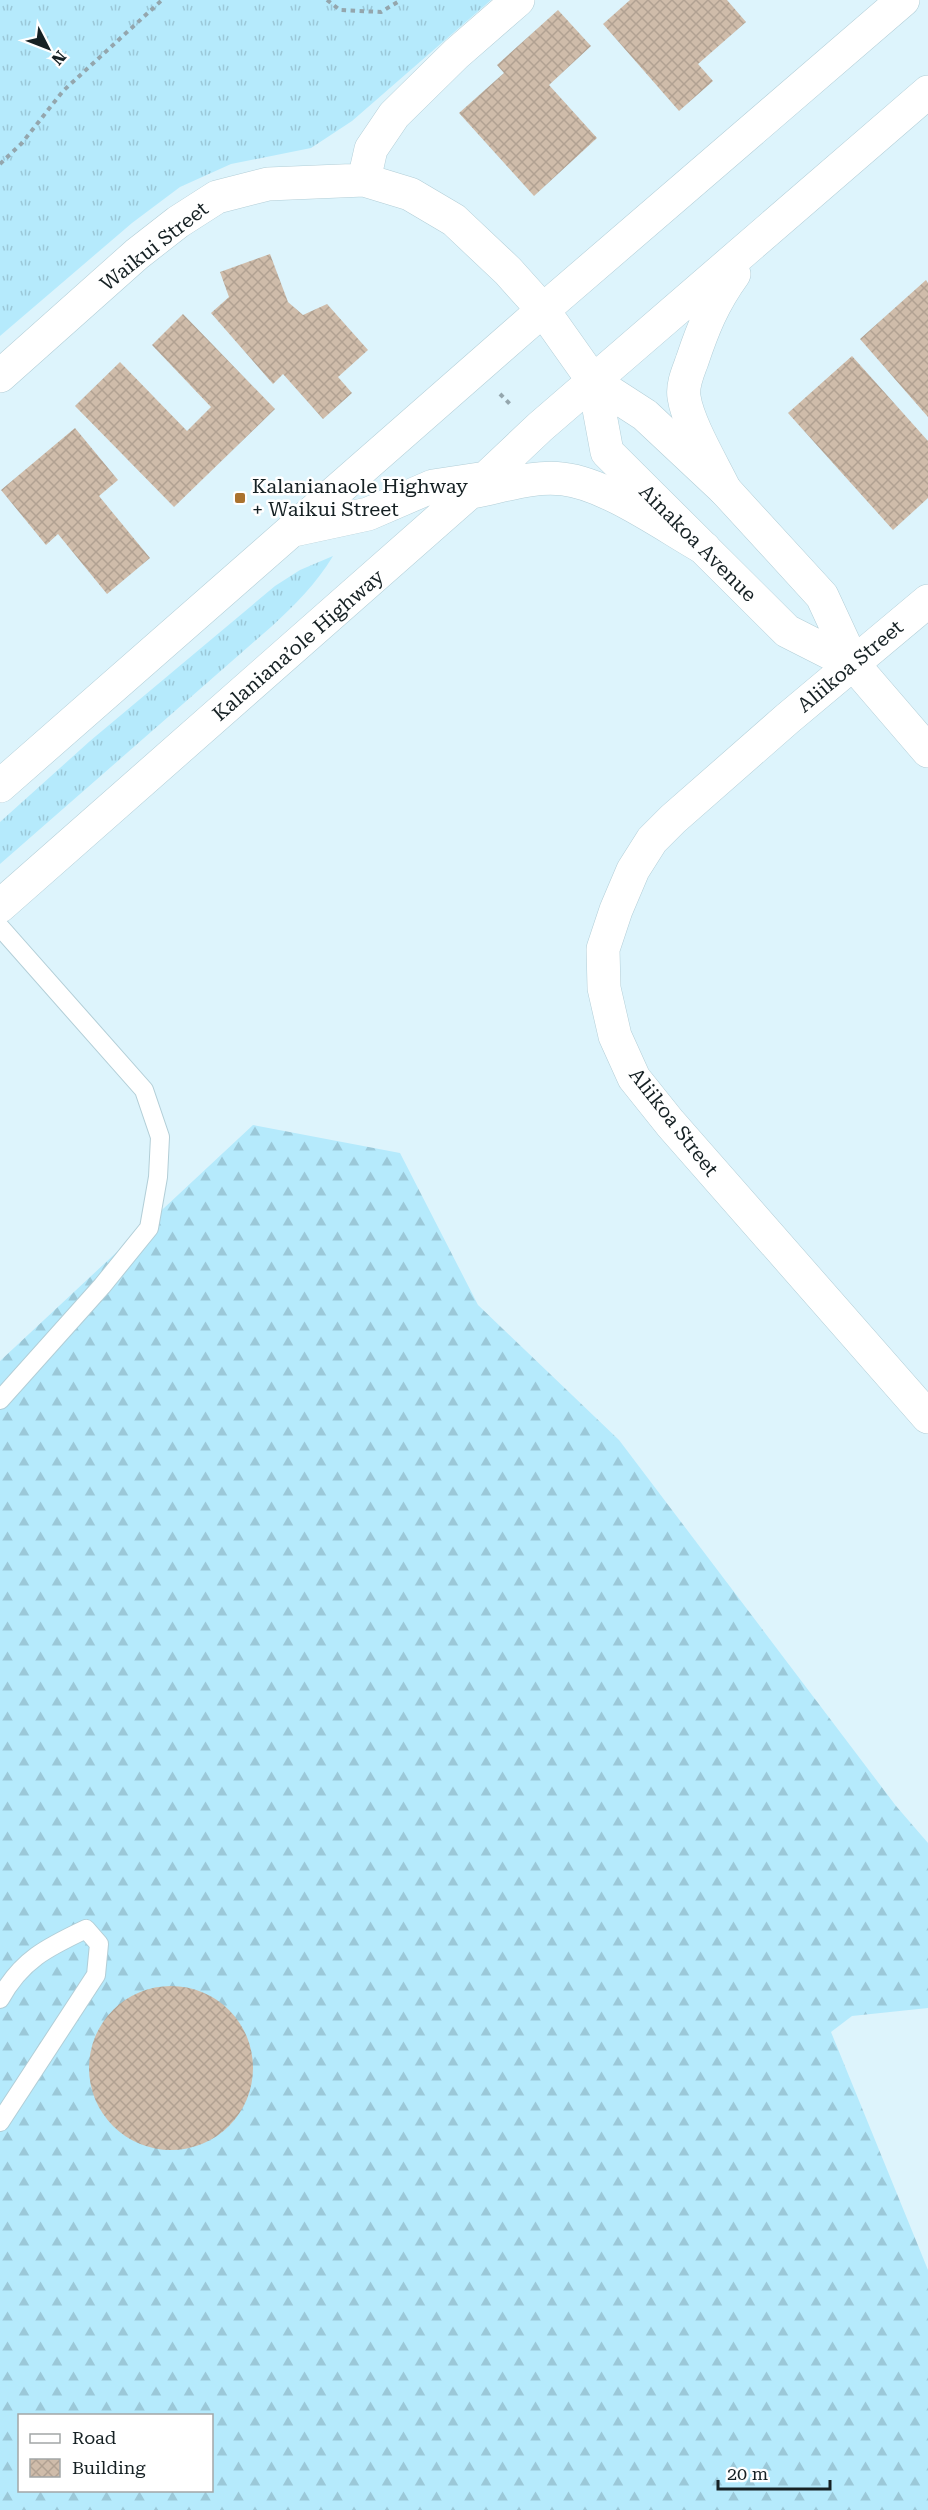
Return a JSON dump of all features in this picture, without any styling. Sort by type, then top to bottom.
[{"type":"main road","points":[[364,180],[371,149],[394,115],[456,54],[518,0]]},
{"type":"main road","points":[[795,92],[884,0]]},
{"type":"main road","points":[[0,786],[543,310],[903,0]]},
{"type":"main road","points":[[725,490],[684,396],[686,380],[705,321],[721,292],[764,235],[928,92]]},
{"type":"main road","name":"Waikui Street","points":[[0,376],[137,254],[217,198],[268,184],[364,180],[410,194],[454,220],[508,271],[543,310]]},
{"type":"main road","name":"Kalaniana’ole Highway","points":[[0,906],[479,485],[540,427],[764,235]]},
{"type":"main road","name":"Ainakoa Avenue","points":[[543,310],[594,382],[645,415],[725,490],[822,596],[854,665],[928,751]]},
{"type":"main road","name":"Ainakoa Avenue","points":[[594,382],[607,452],[787,631],[854,665]]},
{"type":"main road","points":[[292,531],[368,514],[433,486],[479,485],[561,478],[583,483],[620,500],[705,548]]},
{"type":"main road","name":"Aliikoa Street","points":[[928,601],[854,665],[787,718],[652,840],[633,870],[603,949],[604,988],[615,1036],[634,1078],[670,1123],[928,1417]]},
{"type":"lane","points":[[0,927],[144,1090],[160,1137],[158,1177],[149,1228],[102,1286],[0,1401]]},
{"type":"lane","points":[[0,1999],[8,1984],[31,1958],[53,1945],[86,1929],[99,1944],[96,1975],[0,2122]]},
{"type":"path","points":[[0,164],[22,144],[63,91],[162,0]]},
{"type":"path","points":[[327,0],[340,10],[381,12],[401,0]]},
{"type":"path","points":[[498,392],[510,404]]},
{"type":"green space","points":[[0,0],[491,0],[352,121],[311,148],[231,164],[180,187],[132,223],[0,336]]},
{"type":"green space","points":[[333,556],[305,594],[271,627],[0,864],[0,822],[90,741],[275,586],[300,570]]},
{"type":"green space","points":[[253,1125],[400,1153],[478,1305],[619,1440],[896,1806],[928,1843],[928,2008],[852,2016],[831,2032],[928,2270],[928,2510],[0,2510],[0,1361]]},
{"type":"building","points":[[630,0],[727,0],[746,22],[698,64],[713,81],[679,111],[603,24]]},
{"type":"building","points":[[558,10],[591,46],[549,85],[597,138],[534,196],[459,113],[504,73],[497,65]]},
{"type":"building","points":[[270,254],[288,302],[303,315],[327,304],[368,350],[338,377],[352,393],[323,419],[283,374],[273,384],[211,313],[229,297],[220,272]]},
{"type":"building","points":[[926,280],[928,283],[928,417],[860,339]]},
{"type":"building","points":[[183,314],[275,409],[174,507],[75,406],[120,362],[187,431],[211,407],[152,345]]},
{"type":"building","points":[[852,356],[928,441],[928,498],[893,530],[788,413]]},
{"type":"building","points":[[75,428],[118,480],[99,496],[150,558],[107,594],[58,534],[46,545],[1,490]]},
{"type":"building","points":[[171,1986],[202,1992],[229,2010],[247,2037],[253,2068],[247,2099],[229,2126],[202,2144],[171,2150],[140,2144],[113,2126],[95,2099],[89,2068],[95,2037],[113,2010],[140,1992]]},
{"type":"place","name":"Kalanianaole Highway + Waikui Street","points":[[240,498]]}]
